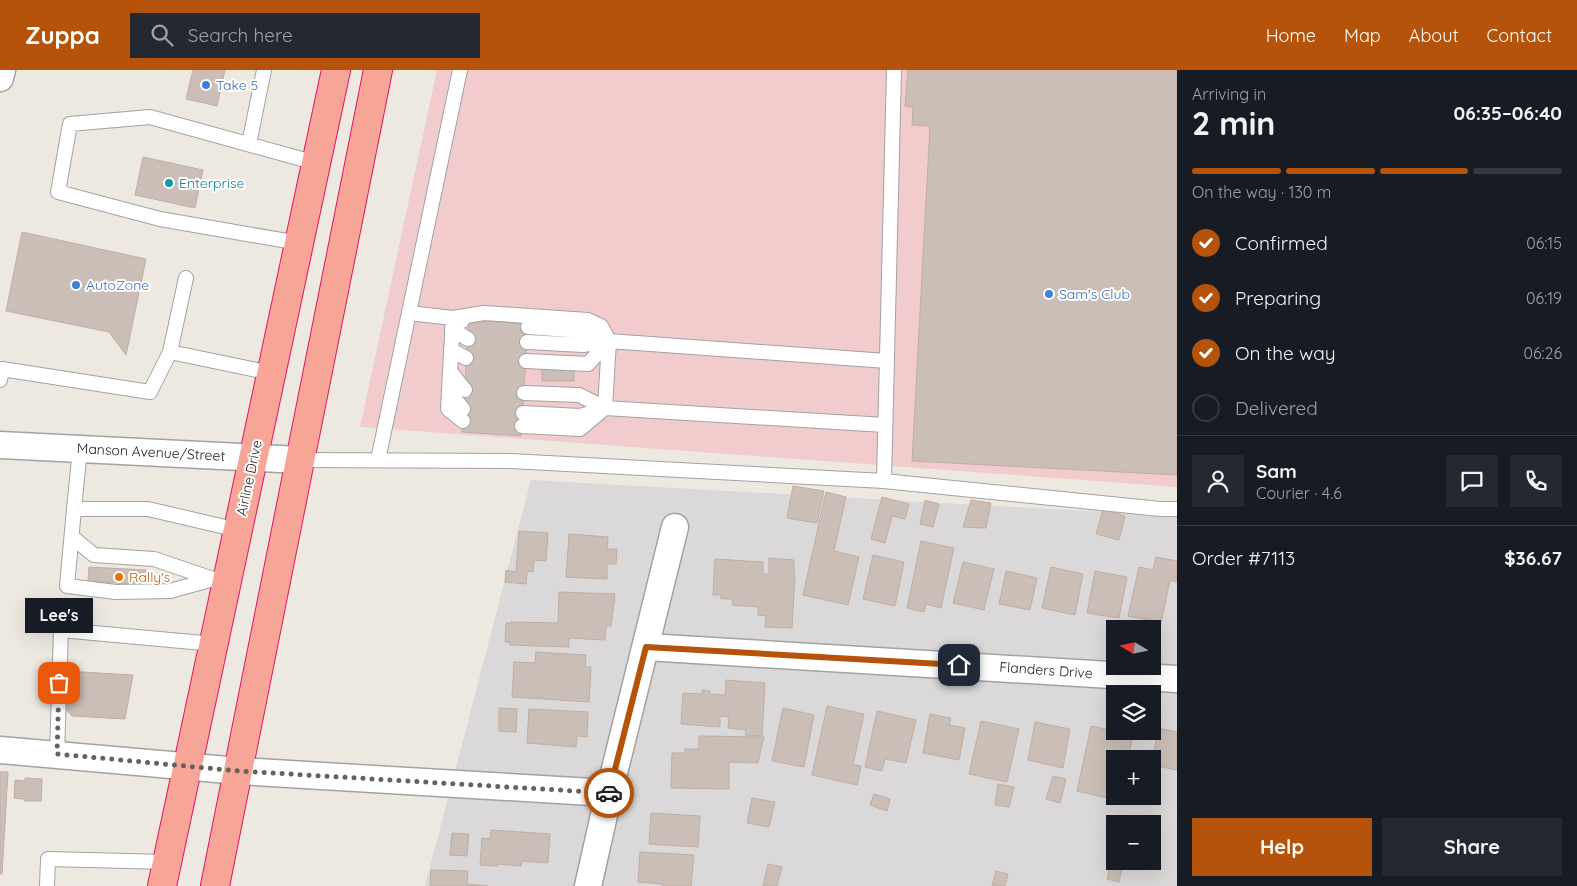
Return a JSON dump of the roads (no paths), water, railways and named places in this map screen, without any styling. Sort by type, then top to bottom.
[{"type":"highway","name":"Airline Drive","points":[[164,874],[214,644],[221,577],[238,530],[336,70]]},
{"type":"highway","points":[[215,886],[378,70]]},
{"type":"street","points":[[0,78],[2,70]]},
{"type":"street","name":"Manson Avenue/Street","points":[[0,445],[301,460]]},
{"type":"street","points":[[588,886],[675,527]]},
{"type":"street","name":"Flanders Drive","points":[[646,647],[1177,678]]},
{"type":"street","points":[[0,750],[188,765],[239,771],[609,793]]},
{"type":"lane","points":[[249,144],[264,70]]},
{"type":"lane","points":[[378,460],[460,70]]},
{"type":"lane","points":[[884,481],[894,70]]},
{"type":"lane","points":[[299,243],[160,219],[58,192],[70,124],[150,117],[316,163]]},
{"type":"lane","points":[[0,380],[2,369],[150,392],[170,352],[186,278]]},
{"type":"lane","points":[[409,313],[453,323],[468,323]]},
{"type":"lane","points":[[453,323],[484,313],[588,320],[601,326],[609,341],[605,408]]},
{"type":"lane","points":[[453,323],[468,339]]},
{"type":"lane","points":[[453,323],[448,409],[463,415]]},
{"type":"lane","points":[[528,327],[582,331],[609,341]]},
{"type":"lane","points":[[527,342],[583,345],[609,341],[887,361]]},
{"type":"lane","points":[[526,361],[588,364],[609,341]]},
{"type":"lane","points":[[451,350],[466,358]]},
{"type":"lane","points":[[170,352],[271,373]]},
{"type":"lane","points":[[450,371],[465,390]]},
{"type":"lane","points":[[524,393],[579,395],[605,408]]},
{"type":"lane","points":[[522,420],[580,416],[605,408],[885,425]]},
{"type":"lane","points":[[80,449],[68,586],[116,592],[170,591],[221,577]]},
{"type":"lane","points":[[301,460],[510,461],[884,481],[1150,508],[1177,509]]},
{"type":"lane","points":[[74,509],[148,509],[238,530]]},
{"type":"lane","points":[[72,537],[94,555],[154,559],[221,577]]},
{"type":"lane","points":[[57,754],[61,630],[214,644]]},
{"type":"lane","points":[[47,886],[48,859],[164,874]]},
{"type":"place","name":"Take 5","points":[[206,85]]},
{"type":"place","name":"Enterprise","points":[[169,183]]},
{"type":"place","name":"AutoZone","points":[[76,285]]},
{"type":"place","name":"Sam's Club","points":[[1049,294]]},
{"type":"place","name":"Rally's","points":[[119,577]]},
{"type":"place","name":"Lee's","points":[[59,683]]}]
